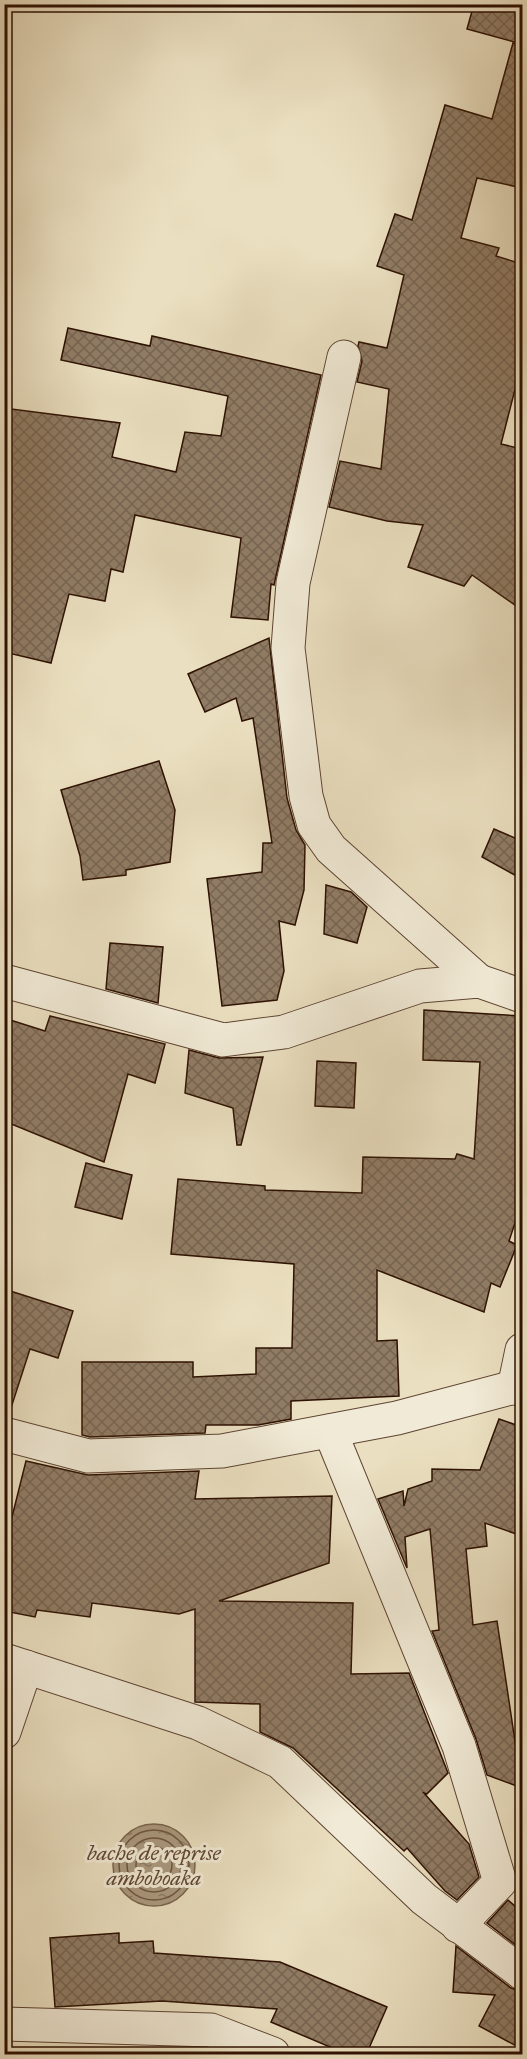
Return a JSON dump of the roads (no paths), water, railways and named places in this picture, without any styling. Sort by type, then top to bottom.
[{"type":"street","points":[[344,357],[293,583],[289,618],[290,679],[309,811],[321,838],[479,981],[522,996]]},
{"type":"street","points":[[4,981],[223,1040],[284,1032],[420,986],[479,981]]},
{"type":"street","points":[[4,1434],[88,1456],[222,1451],[397,1418],[518,1387],[522,1350]]},
{"type":"street","points":[[330,1431],[459,1746],[476,1796],[500,1882],[458,1926]]},
{"type":"street","points":[[4,1732],[15,1664],[198,1723],[280,1762],[424,1899],[522,1973]]},
{"type":"street","points":[[4,2024],[211,2030],[273,2055]]},
{"type":"water","name":"bache de reprise amboboaka","points":[[154,1824],[170,1827],[183,1836],[192,1849],[195,1865],[192,1881],[183,1894],[170,1903],[154,1906],[138,1903],[125,1894],[116,1881],[113,1865],[116,1849],[125,1836],[138,1827]]}]
